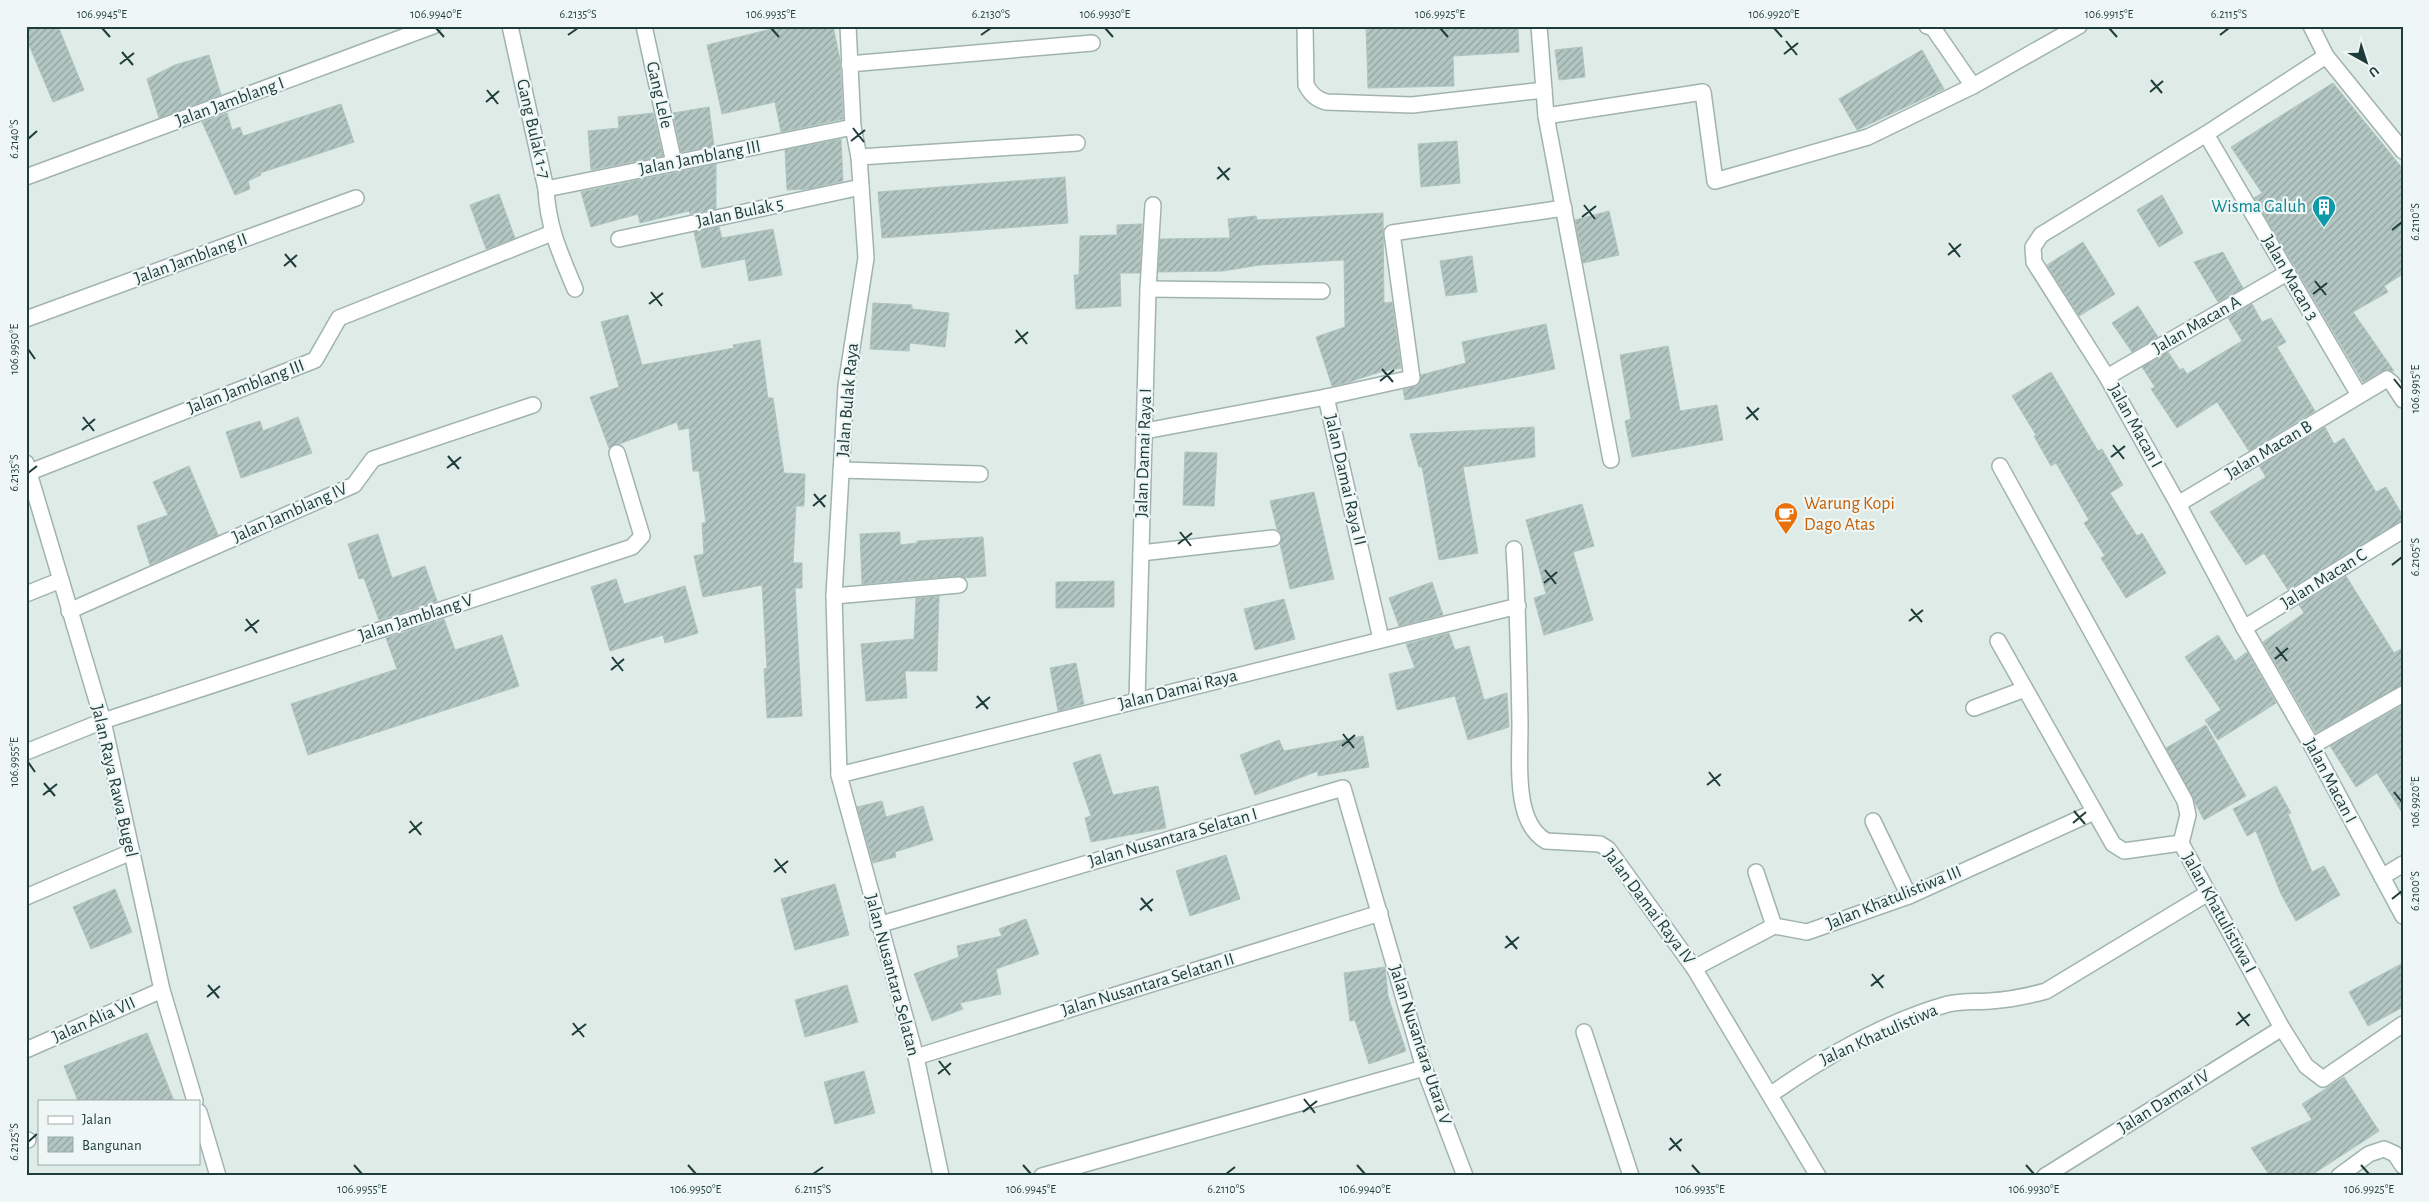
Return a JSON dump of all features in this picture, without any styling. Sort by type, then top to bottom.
[{"type":"street","name":"Jalan Jamblang I","points":[[26,177],[433,26]]},
{"type":"street","name":"Gang Bulak 1-7","points":[[510,26],[546,189],[548,215],[552,233],[575,289]]},
{"type":"street","name":"Gang Lele","points":[[644,26],[674,163]]},
{"type":"street","name":"Jalan Bulak Raya","points":[[839,775],[834,596],[846,386],[866,258],[859,157],[853,127],[848,26]]},
{"type":"street","points":[[1305,26],[1306,84],[1310,93],[1326,102],[1412,105],[1544,90]]},
{"type":"street","points":[[1539,26],[1546,116],[1611,460]]},
{"type":"street","points":[[1927,26],[1933,28],[1973,86]]},
{"type":"street","points":[[1546,116],[1703,92],[1715,180],[1868,138],[1973,86],[2079,26]]},
{"type":"street","points":[[2311,26],[2326,56],[2403,151]]},
{"type":"street","points":[[849,64],[1092,43]]},
{"type":"street","name":"Jalan Macan I","points":[[2326,56],[2206,134],[2041,235],[2032,247],[2034,262],[2107,377],[2244,628],[2312,746],[2403,916]]},
{"type":"street","name":"Jalan Jamblang III","points":[[546,189],[853,127]]},
{"type":"street","name":"Jalan Macan 3","points":[[2206,134],[2359,395]]},
{"type":"street","points":[[859,157],[1077,143]]},
{"type":"street","name":"Jalan Bulak 5","points":[[619,239],[861,187]]},
{"type":"street","name":"Jalan Jamblang II","points":[[26,319],[356,198]]},
{"type":"street","name":"Jalan Damai Raya I","points":[[1136,700],[1148,289],[1153,205]]},
{"type":"street","name":"Jalan Damai Raya II","points":[[1381,639],[1326,397],[1412,378],[1392,233],[1564,208]]},
{"type":"street","name":"Jalan Jamblang III","points":[[28,467],[315,360],[340,318],[552,233]]},
{"type":"street","name":"Jalan Macan A","points":[[2107,377],[2287,273]]},
{"type":"street","points":[[1148,289],[1322,291]]},
{"type":"street","points":[[2359,395],[2387,380],[2392,383],[2403,400]]},
{"type":"street","name":"Jalan Macan B","points":[[2178,504],[2359,395]]},
{"type":"street","points":[[1145,431],[1326,397]]},
{"type":"street","name":"Jalan Jamblang IV","points":[[69,611],[354,486],[373,459],[533,405]]},
{"type":"street","name":"Jalan Jamblang V","points":[[103,721],[632,547],[642,536],[617,453]]},
{"type":"street","points":[[2000,466],[2185,801],[2188,815],[2181,843]]},
{"type":"street","name":"Jalan Raya Rawa Bugel","points":[[28,467],[103,721],[162,990],[195,1100]]},
{"type":"street","points":[[841,470],[980,474]]},
{"type":"street","name":"Jalan Macan C","points":[[2244,628],[2403,530]]},
{"type":"street","points":[[1141,553],[1273,538]]},
{"type":"street","name":"Jalan Damai Raya IV","points":[[1514,549],[1518,606],[1521,779],[1525,813],[1530,826],[1539,837],[1546,841],[1600,844],[1608,849],[1694,968],[1818,1176]]},
{"type":"street","points":[[26,594],[61,580]]},
{"type":"street","points":[[834,596],[959,585]]},
{"type":"street","name":"Jalan Damai Raya","points":[[839,775],[1518,606]]},
{"type":"street","name":"Jalan Khatulistiwa I","points":[[1998,641],[2113,844],[2124,850],[2181,843],[2282,1028],[2306,1066],[2323,1079],[2403,1024]]},
{"type":"street","points":[[1974,708],[2025,689]]},
{"type":"street","points":[[2312,746],[2403,694]]},
{"type":"street","points":[[26,752],[103,721]]},
{"type":"street","name":"Jalan Nusantara Selatan","points":[[839,775],[878,925],[916,1057],[941,1176]]},
{"type":"street","name":"Jalan Nusantara Selatan I","points":[[878,925],[1343,788],[1380,913]]},
{"type":"street","name":"Jalan Khatulistiwa III","points":[[1774,926],[1806,932],[1909,896],[2094,812]]},
{"type":"street","points":[[1872,821],[1909,896]]},
{"type":"street","points":[[26,897],[131,852]]},
{"type":"street","points":[[2382,877],[2403,864]]},
{"type":"street","points":[[1694,968],[1774,926],[1756,872]]},
{"type":"street","name":"Jalan Khatulistiwa","points":[[1770,1095],[1808,1068],[1842,1048],[1917,1016],[1949,1004],[2018,998],[2046,991],[2208,893]]},
{"type":"street","name":"Jalan Nusantara Selatan II","points":[[916,1057],[1380,913]]},
{"type":"street","name":"Jalan Nusantara Utara V","points":[[1380,913],[1424,1068],[1465,1176]]},
{"type":"street","name":"Jalan Alia VII","points":[[26,1050],[162,990]]},
{"type":"street","name":"Jalan Damar IV","points":[[2045,1176],[2282,1028]]},
{"type":"street","points":[[1584,1032],[1631,1176]]},
{"type":"street","points":[[1042,1176],[1424,1068]]},
{"type":"street","points":[[200,1115],[218,1176]]},
{"type":"street","points":[[2339,1176],[2369,1154],[2384,1148],[2403,1144]]},
{"type":"street","points":[[2384,1148],[2395,1154],[2403,1166]]},
{"type":"building","points":[[26,26],[58,26],[84,90],[53,102],[26,38]]},
{"type":"building","points":[[783,26],[833,26],[840,60],[843,119],[781,132],[775,102],[722,114],[707,45]]},
{"type":"building","points":[[1366,26],[1518,26],[1519,52],[1453,56],[1454,86],[1368,88]]},
{"type":"building","points":[[1582,47],[1585,77],[1559,80],[1555,50]]},
{"type":"building","points":[[1922,50],[1944,89],[1857,130],[1839,99]]},
{"type":"building","points":[[209,55],[221,95],[159,118],[147,79],[175,65]]},
{"type":"building","name":"Wisma Galuh","points":[[2333,83],[2403,169],[2403,274],[2384,286],[2388,292],[2353,312],[2394,371],[2383,371],[2363,382],[2254,198],[2262,193],[2231,147]]},
{"type":"building","points":[[341,104],[354,142],[260,173],[261,175],[248,181],[250,189],[235,195],[202,122],[227,113],[232,130],[240,127],[243,136]]},
{"type":"building","points":[[709,107],[714,146],[681,152],[673,113]]},
{"type":"building","points":[[653,113],[663,156],[591,170],[588,131],[619,128],[618,117]]},
{"type":"building","points":[[841,139],[843,181],[808,189],[787,190],[785,150]]},
{"type":"building","points":[[1457,141],[1460,183],[1421,187],[1418,144]]},
{"type":"building","points":[[716,164],[716,209],[690,214],[689,211],[640,223],[638,214],[591,227],[581,192]]},
{"type":"building","points":[[1065,177],[1068,223],[882,238],[878,192]]},
{"type":"building","points":[[499,194],[515,238],[486,249],[470,205]]},
{"type":"building","points":[[2162,195],[2183,233],[2159,247],[2137,210]]},
{"type":"building","points":[[1609,211],[1619,255],[1583,263],[1575,220]]},
{"type":"building","points":[[1383,213],[1384,303],[1392,302],[1401,368],[1380,372],[1346,383],[1332,386],[1316,337],[1345,327],[1344,260],[1260,265],[1223,271],[1158,272],[1160,239],[1230,238],[1228,219],[1256,216],[1257,220]]},
{"type":"building","points":[[1142,224],[1140,273],[1120,273],[1121,306],[1076,309],[1074,275],[1079,275],[1080,236],[1117,235],[1117,225]]},
{"type":"building","points":[[719,227],[722,238],[773,229],[782,275],[749,281],[745,259],[702,268],[694,232]]},
{"type":"building","points":[[2083,242],[2115,294],[2079,316],[2047,265]]},
{"type":"building","points":[[2223,252],[2243,288],[2218,302],[2194,262]]},
{"type":"building","points":[[1472,256],[1477,292],[1446,296],[1440,261]]},
{"type":"building","points":[[873,303],[912,305],[912,309],[949,313],[945,347],[910,343],[909,351],[870,349]]},
{"type":"building","points":[[2252,304],[2262,322],[2271,318],[2286,342],[2277,347],[2315,411],[2249,451],[2217,402],[2177,428],[2151,389],[2155,387],[2142,367],[2168,352],[2180,370],[2183,368],[2187,374],[2242,341],[2228,318]]},
{"type":"building","points":[[2138,306],[2158,337],[2132,352],[2112,323]]},
{"type":"building","points":[[628,315],[642,365],[734,348],[733,345],[760,340],[768,398],[773,398],[784,473],[805,474],[804,506],[796,506],[793,563],[802,563],[802,588],[795,588],[802,716],[767,718],[764,669],[767,668],[762,585],[703,597],[694,556],[704,554],[702,523],[706,523],[699,471],[693,471],[689,428],[679,430],[677,422],[609,448],[590,397],[619,387],[601,322]]},
{"type":"building","points":[[1546,324],[1555,369],[1405,400],[1403,390],[1418,385],[1421,375],[1466,363],[1462,342]]},
{"type":"building","points":[[1668,346],[1680,411],[1717,405],[1723,440],[1632,457],[1625,421],[1631,419],[1620,355]]},
{"type":"building","points":[[2051,372],[2098,451],[2102,449],[2123,485],[2110,493],[2137,536],[2142,533],[2166,573],[2126,598],[2101,558],[2105,556],[2084,523],[2089,520],[2056,463],[2051,466],[2034,436],[2036,435],[2012,396]]},
{"type":"building","points":[[298,417],[312,453],[241,478],[226,432],[260,421],[263,431]]},
{"type":"building","points":[[1534,427],[1535,457],[1463,467],[1478,553],[1439,560],[1422,467],[1419,467],[1410,434]]},
{"type":"building","points":[[2325,427],[2334,444],[2344,438],[2376,492],[2386,487],[2403,516],[2403,521],[2288,590],[2264,553],[2246,565],[2210,512],[2266,477],[2259,466]]},
{"type":"building","points":[[1185,452],[1217,453],[1214,506],[1183,505]]},
{"type":"building","points":[[189,466],[218,535],[150,565],[137,526],[168,515],[153,482]]},
{"type":"building","points":[[1314,492],[1334,579],[1290,589],[1280,544],[1282,536],[1277,529],[1270,501]]},
{"type":"building","points":[[1582,504],[1594,546],[1573,552],[1593,620],[1544,635],[1534,598],[1546,594],[1526,520]]},
{"type":"building","points":[[900,532],[900,545],[917,543],[917,541],[983,537],[986,576],[965,578],[958,576],[862,584],[860,534]]},
{"type":"building","points":[[378,534],[392,578],[425,566],[437,601],[379,620],[364,578],[359,579],[348,544]]},
{"type":"building","points":[[2346,576],[2394,653],[2403,648],[2403,685],[2316,733],[2263,642],[2304,613],[2299,605]]},
{"type":"building","points":[[616,579],[624,604],[685,586],[698,633],[665,643],[663,635],[610,651],[591,587]]},
{"type":"building","points":[[1114,581],[1114,607],[1056,608],[1056,582]]},
{"type":"building","points":[[1432,582],[1443,615],[1399,626],[1389,598]]},
{"type":"building","points":[[939,596],[937,671],[905,671],[907,698],[866,701],[861,644],[914,639],[916,598]]},
{"type":"building","points":[[1284,599],[1295,639],[1255,650],[1244,609]]},
{"type":"building","points":[[444,619],[455,650],[502,635],[519,686],[308,755],[291,704],[397,669],[386,638]]},
{"type":"building","points":[[1449,633],[1455,650],[1469,646],[1484,700],[1507,693],[1509,727],[1468,740],[1455,696],[1397,710],[1389,674],[1415,668],[1406,644]]},
{"type":"building","points":[[2218,635],[2235,661],[2247,652],[2276,703],[2218,740],[2205,720],[2221,710],[2185,657]]},
{"type":"building","points":[[1076,663],[1084,704],[1058,711],[1050,668]]},
{"type":"building","points":[[2403,705],[2403,814],[2377,773],[2356,787],[2330,746]]},
{"type":"building","points":[[2206,725],[2246,796],[2204,820],[2166,748]]},
{"type":"building","points":[[1363,736],[1369,767],[1318,776],[1318,771],[1255,795],[1240,755],[1279,740],[1284,751]]},
{"type":"building","points":[[1100,754],[1113,795],[1158,786],[1166,828],[1091,842],[1085,818],[1091,816],[1073,763]]},
{"type":"building","points":[[2276,786],[2291,813],[2288,814],[2312,872],[2324,866],[2340,895],[2296,921],[2281,894],[2256,831],[2247,836],[2233,809]]},
{"type":"building","points":[[882,801],[886,817],[923,806],[933,840],[895,852],[896,857],[873,863],[857,807]]},
{"type":"building","points":[[1226,855],[1240,899],[1190,916],[1176,871]]},
{"type":"building","points":[[835,884],[849,935],[795,950],[781,899]]},
{"type":"building","points":[[115,889],[132,932],[91,949],[73,907]]},
{"type":"building","points":[[1026,919],[1039,954],[996,969],[1001,994],[960,1003],[963,1009],[932,1021],[914,974],[959,957],[957,946],[1002,936],[999,929]]},
{"type":"building","points":[[2403,963],[2403,1007],[2368,1026],[2349,992]]},
{"type":"building","points":[[1385,967],[1388,996],[1406,1051],[1369,1064],[1355,1020],[1350,1021],[1344,973]]},
{"type":"building","points":[[847,985],[858,1022],[805,1037],[795,1000]]},
{"type":"building","points":[[147,1033],[174,1100],[78,1100],[64,1066]]},
{"type":"building","points":[[864,1071],[875,1113],[835,1124],[824,1082]]},
{"type":"building","points":[[2344,1077],[2379,1131],[2310,1176],[2270,1176],[2251,1148],[2312,1120],[2302,1104]]},
{"type":"place","name":"Wisma Galuh","points":[[2324,228]]},
{"type":"place","name":"Warung Kopi Dago Atas","points":[[1786,535]]}]
